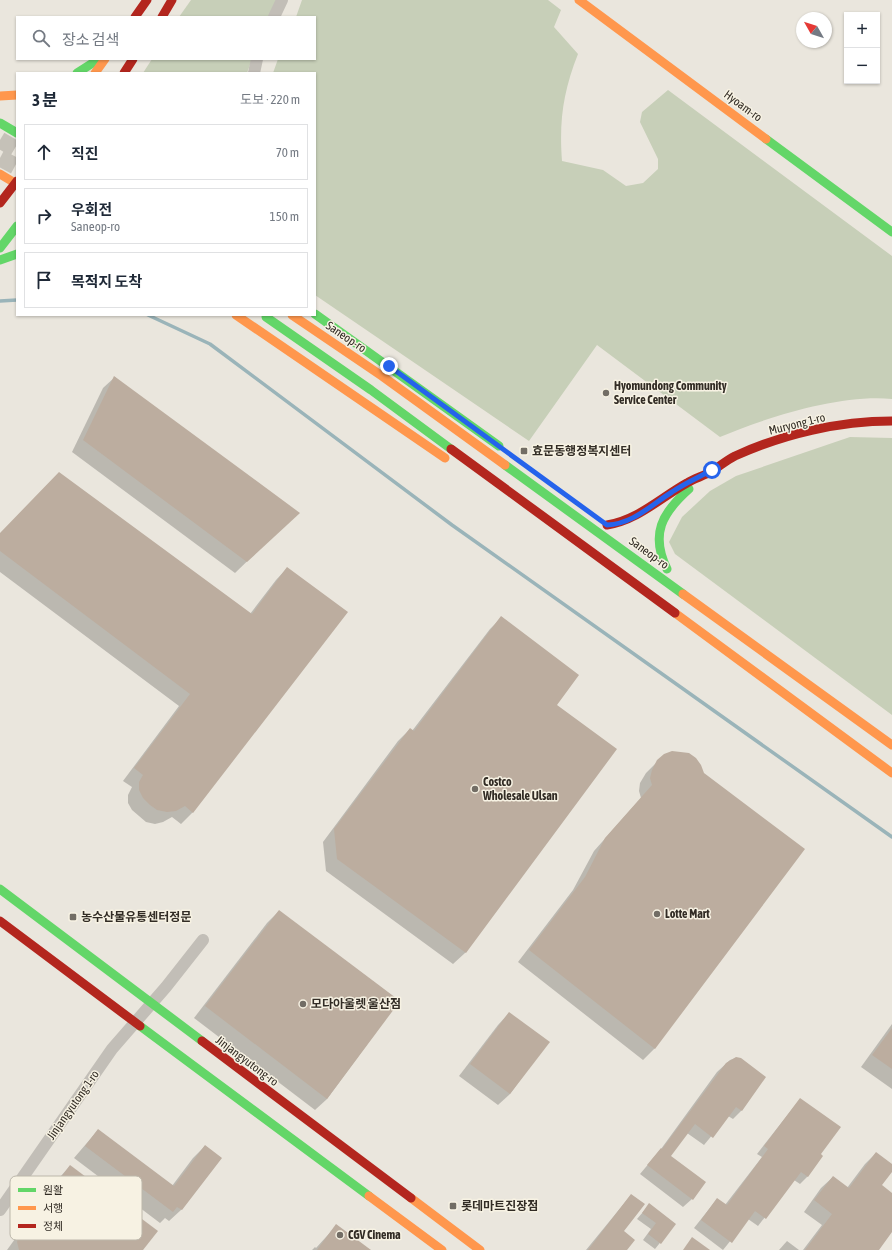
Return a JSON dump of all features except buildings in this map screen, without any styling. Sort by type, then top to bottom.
[{"type":"main road","points":[[136,16],[148,0]]},
{"type":"main road","points":[[163,16],[172,0]]},
{"type":"main road","name":"Hyoam-ro","points":[[579,0],[892,232]]},
{"type":"main road","points":[[79,72],[97,60]]},
{"type":"main road","points":[[96,72],[104,60]]},
{"type":"main road","points":[[125,72],[133,60]]},
{"type":"main road","points":[[131,72],[134,60]]},
{"type":"main road","points":[[0,96],[16,95]]},
{"type":"main road","points":[[0,123],[16,132]]},
{"type":"main road","points":[[0,174],[16,183],[0,203]]},
{"type":"main road","points":[[0,248],[16,227]]},
{"type":"main road","points":[[0,260],[16,254]]},
{"type":"main road","name":"Saneop-ro","points":[[316,315],[507,452]]},
{"type":"main road","points":[[237,316],[450,462]]},
{"type":"main road","name":"Saneop-ro","points":[[293,316],[395,385],[892,744]]},
{"type":"main road","points":[[266,318],[378,395],[647,595],[892,773]]},
{"type":"main road","name":"Muryong 1-ro","points":[[712,470],[741,454],[788,438],[840,426],[879,420],[892,421]]},
{"type":"main road","name":"Saneop-ro","points":[[619,534],[604,523],[617,525],[628,521],[682,485],[712,470]]},
{"type":"main road","name":"Saneop-ro","points":[[655,560],[670,571],[660,557],[657,547],[658,534],[662,521],[672,506],[687,490],[712,470]]},
{"type":"main road","points":[[489,489],[647,595]]},
{"type":"main road","points":[[791,660],[892,739]]},
{"type":"main road","name":"Jinjangyutong-ro","points":[[0,890],[480,1250]]},
{"type":"main road","points":[[0,921],[442,1250]]},
{"type":"street","points":[[274,16],[282,0]]},
{"type":"street","points":[[254,72],[257,60]]},
{"type":"street","name":"Jinjangyutong 1-ro","points":[[24,1176],[112,1049],[203,940]]},
{"type":"street","name":"Jinjangyutong 1-ro","points":[[0,1210],[10,1196]]},
{"type":"green space","points":[[191,0],[276,0],[269,16],[180,16]]},
{"type":"green space","points":[[302,0],[548,0],[561,10],[554,27],[578,54],[569,81],[563,107],[561,133],[562,161],[603,170],[626,186],[643,183],[658,169],[658,159],[640,122],[642,112],[668,90],[892,256],[892,399],[872,398],[850,400],[804,409],[739,429],[720,437],[597,345],[529,441],[316,296],[316,72],[273,72],[278,60],[316,60],[316,16],[296,16]]},
{"type":"green space","points":[[151,60],[252,60],[247,72],[144,72]]},
{"type":"green space","points":[[850,437],[892,438],[892,715],[675,554],[669,542],[682,517],[710,491],[736,476]]},
{"type":"waterway","points":[[0,301],[16,300]]},
{"type":"waterway","points":[[150,316],[210,344],[452,525],[892,837]]},
{"type":"tunnel","points":[[0,140],[16,149]]},
{"type":"tunnel","points":[[0,158],[16,166]]},
{"type":"traffic: fast","points":[[79,72],[97,60]]},
{"type":"traffic: fast","points":[[0,123],[16,132]]},
{"type":"traffic: fast","points":[[766,139],[892,232]]},
{"type":"traffic: fast","points":[[0,248],[16,227]]},
{"type":"traffic: fast","points":[[0,260],[16,254]]},
{"type":"traffic: fast","points":[[316,315],[499,446]]},
{"type":"traffic: fast","points":[[266,317],[371,390],[451,449]]},
{"type":"traffic: fast","points":[[505,465],[683,594]]},
{"type":"traffic: fast","points":[[667,569],[659,545],[659,535],[666,516],[672,507],[689,489]]},
{"type":"traffic: fast","points":[[0,889],[202,1041]]},
{"type":"traffic: fast","points":[[140,1026],[369,1196]]},
{"type":"traffic: slow","points":[[579,0],[766,139]]},
{"type":"traffic: slow","points":[[96,72],[104,60]]},
{"type":"traffic: slow","points":[[0,96],[16,95]]},
{"type":"traffic: slow","points":[[0,174],[15,183]]},
{"type":"traffic: slow","points":[[237,316],[445,458]]},
{"type":"traffic: slow","points":[[293,316],[382,376],[505,465]]},
{"type":"traffic: slow","points":[[683,594],[892,745]]},
{"type":"traffic: slow","points":[[675,613],[892,773]]},
{"type":"traffic: slow","points":[[369,1196],[442,1250]]},
{"type":"traffic: slow","points":[[411,1198],[480,1250]]},
{"type":"traffic: jam","points":[[136,16],[147,0]]},
{"type":"traffic: jam","points":[[163,16],[172,0]]},
{"type":"traffic: jam","points":[[125,72],[132,60]]},
{"type":"traffic: jam","points":[[0,203],[16,182]]},
{"type":"traffic: jam","points":[[607,525],[639,513],[690,481],[709,473],[732,458],[772,441],[832,426],[852,423],[892,421]]},
{"type":"traffic: jam","points":[[451,449],[675,613]]},
{"type":"traffic: jam","points":[[0,921],[140,1026]]},
{"type":"traffic: jam","points":[[202,1041],[411,1198]]},
{"type":"place","name":"Hyomundong Community Service Center","points":[[606,393]]},
{"type":"place","name":"효문동행정복지센터","points":[[524,451]]},
{"type":"place","name":"Costco Wholesale Ulsan","points":[[475,789]]},
{"type":"place","name":"Lotte Mart","points":[[657,914]]},
{"type":"place","name":"농수산물유통센터정문","points":[[73,917]]},
{"type":"place","name":"모다아울렛 울산점","points":[[303,1004]]},
{"type":"place","name":"롯데마트진장점","points":[[453,1206]]},
{"type":"place","name":"CGV Cinema","points":[[340,1235]]},
{"type":"route","points":[[389,366],[607,525],[617,525],[628,521],[682,485],[712,470]]}]
